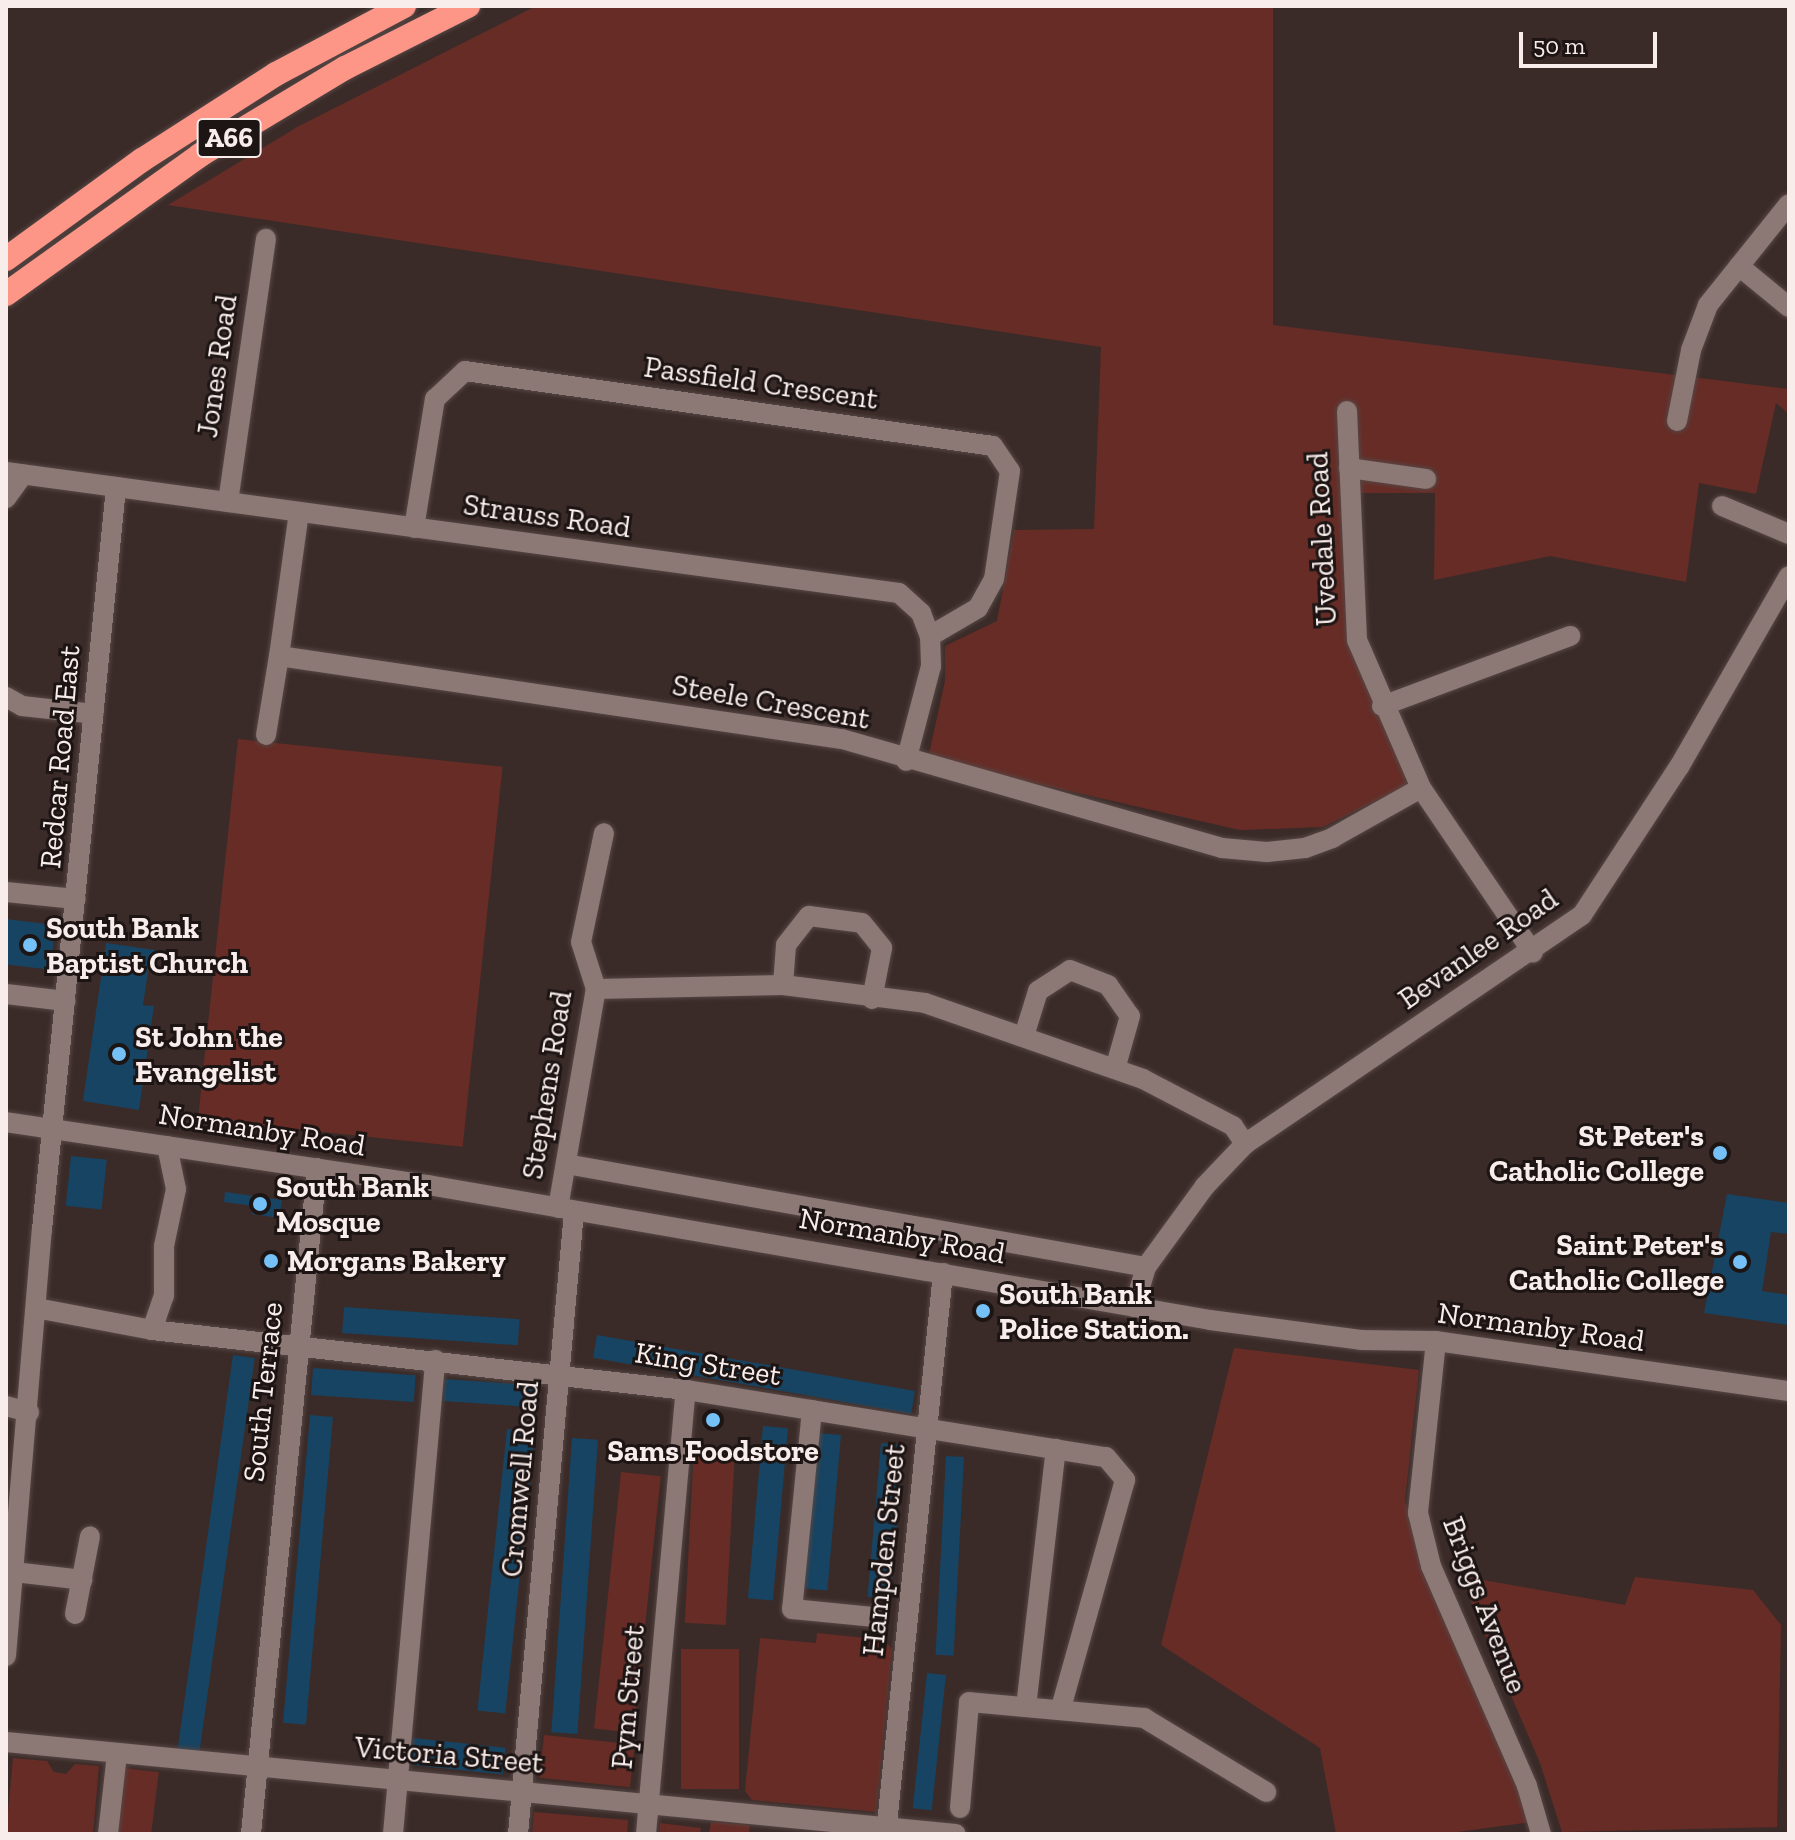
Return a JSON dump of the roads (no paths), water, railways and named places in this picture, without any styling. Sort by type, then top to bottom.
[{"type":"highway","name":"A66","points":[[6,259],[142,160],[276,74],[404,6]]},
{"type":"highway","name":"A66","points":[[6,294],[200,155],[345,68],[468,6]]},
{"type":"street","points":[[1677,421],[1691,350],[1708,305],[1789,204]]},
{"type":"street","name":"Jones Road","points":[[228,502],[266,239]]},
{"type":"street","points":[[1739,266],[1789,307]]},
{"type":"street","name":"Passfield Crescent","points":[[414,528],[435,399],[465,371],[993,446],[1010,471],[994,579],[978,608],[930,636]]},
{"type":"street","name":"Uvedale Road","points":[[1347,411],[1357,640],[1382,706],[1421,788],[1533,953]]},
{"type":"street","points":[[1349,468],[1426,479]]},
{"type":"street","points":[[6,498],[15,474]]},
{"type":"street","name":"Strauss Road","points":[[15,474],[899,593],[921,613],[930,636]]},
{"type":"street","name":"Redcar Road East","points":[[6,1656],[14,1572],[13,1514],[29,1412],[36,1308],[116,487]]},
{"type":"street","points":[[1722,506],[1789,534]]},
{"type":"street","points":[[266,735],[299,512]]},
{"type":"street","name":"Bevanlee Road","points":[[1134,1307],[1146,1267],[1205,1186],[1245,1144],[1533,953],[1582,915],[1679,767],[1789,576]]},
{"type":"street","points":[[906,761],[931,666],[930,636]]},
{"type":"street","points":[[1382,706],[1570,636]]},
{"type":"street","name":"Steele Crescent","points":[[279,656],[842,739],[906,761],[1222,848],[1267,852],[1332,838],[1421,788]]},
{"type":"street","points":[[6,697],[22,706],[94,714]]},
{"type":"street","name":"Stephens Road","points":[[566,1209],[566,1164],[596,989],[581,942],[604,833]]},
{"type":"street","points":[[6,892],[76,899]]},
{"type":"street","points":[[783,985],[786,945],[809,916],[862,923],[882,948],[872,999]]},
{"type":"street","points":[[1024,1036],[1038,991],[1070,970],[1108,985],[1130,1016],[1115,1069]]},
{"type":"street","points":[[596,989],[783,985],[872,999],[925,1003],[1115,1069],[1233,1126],[1245,1144]]},
{"type":"street","points":[[6,994],[66,1001]]},
{"type":"street","name":"Normanby Road","points":[[6,1122],[317,1168],[1134,1307],[1361,1340],[1436,1341],[1789,1391]]},
{"type":"street","points":[[152,1330],[164,1296],[164,1246],[176,1189],[167,1146]]},
{"type":"street","points":[[566,1164],[1146,1267]]},
{"type":"street","name":"South Terrace","points":[[257,1767],[317,1168]]},
{"type":"street","name":"Cromwell Road","points":[[522,1792],[559,1372],[566,1209]]},
{"type":"street","name":"Hampden Street","points":[[886,1831],[943,1273]]},
{"type":"street","name":"King Street","points":[[36,1308],[152,1330],[559,1372],[1106,1457],[1125,1480],[1061,1707]]},
{"type":"street","name":"Briggs Avenue","points":[[1436,1341],[1418,1513],[1431,1566],[1527,1786],[1541,1834]]},
{"type":"street","points":[[393,1834],[435,1360]]},
{"type":"street","name":"Pym Street","points":[[646,1834],[686,1390]]},
{"type":"street","points":[[6,1406],[29,1412]]},
{"type":"street","points":[[812,1410],[792,1609],[873,1617]]},
{"type":"street","points":[[1026,1707],[1056,1449]]},
{"type":"street","points":[[75,1614],[90,1536]]},
{"type":"street","points":[[14,1572],[83,1580]]},
{"type":"street","points":[[960,1808],[969,1702],[1061,1707],[1144,1718],[1266,1792]]},
{"type":"street","name":"Victoria Street","points":[[6,1742],[649,1805],[764,1825],[956,1834]]},
{"type":"street","points":[[108,1834],[117,1754]]},
{"type":"street","points":[[251,1834],[257,1767]]},
{"type":"street","points":[[518,1834],[522,1792]]},
{"type":"place","name":"South Bank Baptist Church","points":[[30,945]]},
{"type":"place","name":"St John the Evangelist","points":[[119,1054]]},
{"type":"place","name":"St Peter's Catholic College","points":[[1720,1153]]},
{"type":"place","name":"South Bank Mosque","points":[[260,1204]]},
{"type":"place","name":"Morgans Bakery","points":[[271,1261]]},
{"type":"place","name":"Saint Peter's Catholic College","points":[[1740,1262]]},
{"type":"place","name":"South Bank Police Station.","points":[[983,1311]]},
{"type":"place","name":"Sams Foodstore","points":[[713,1420]]}]
